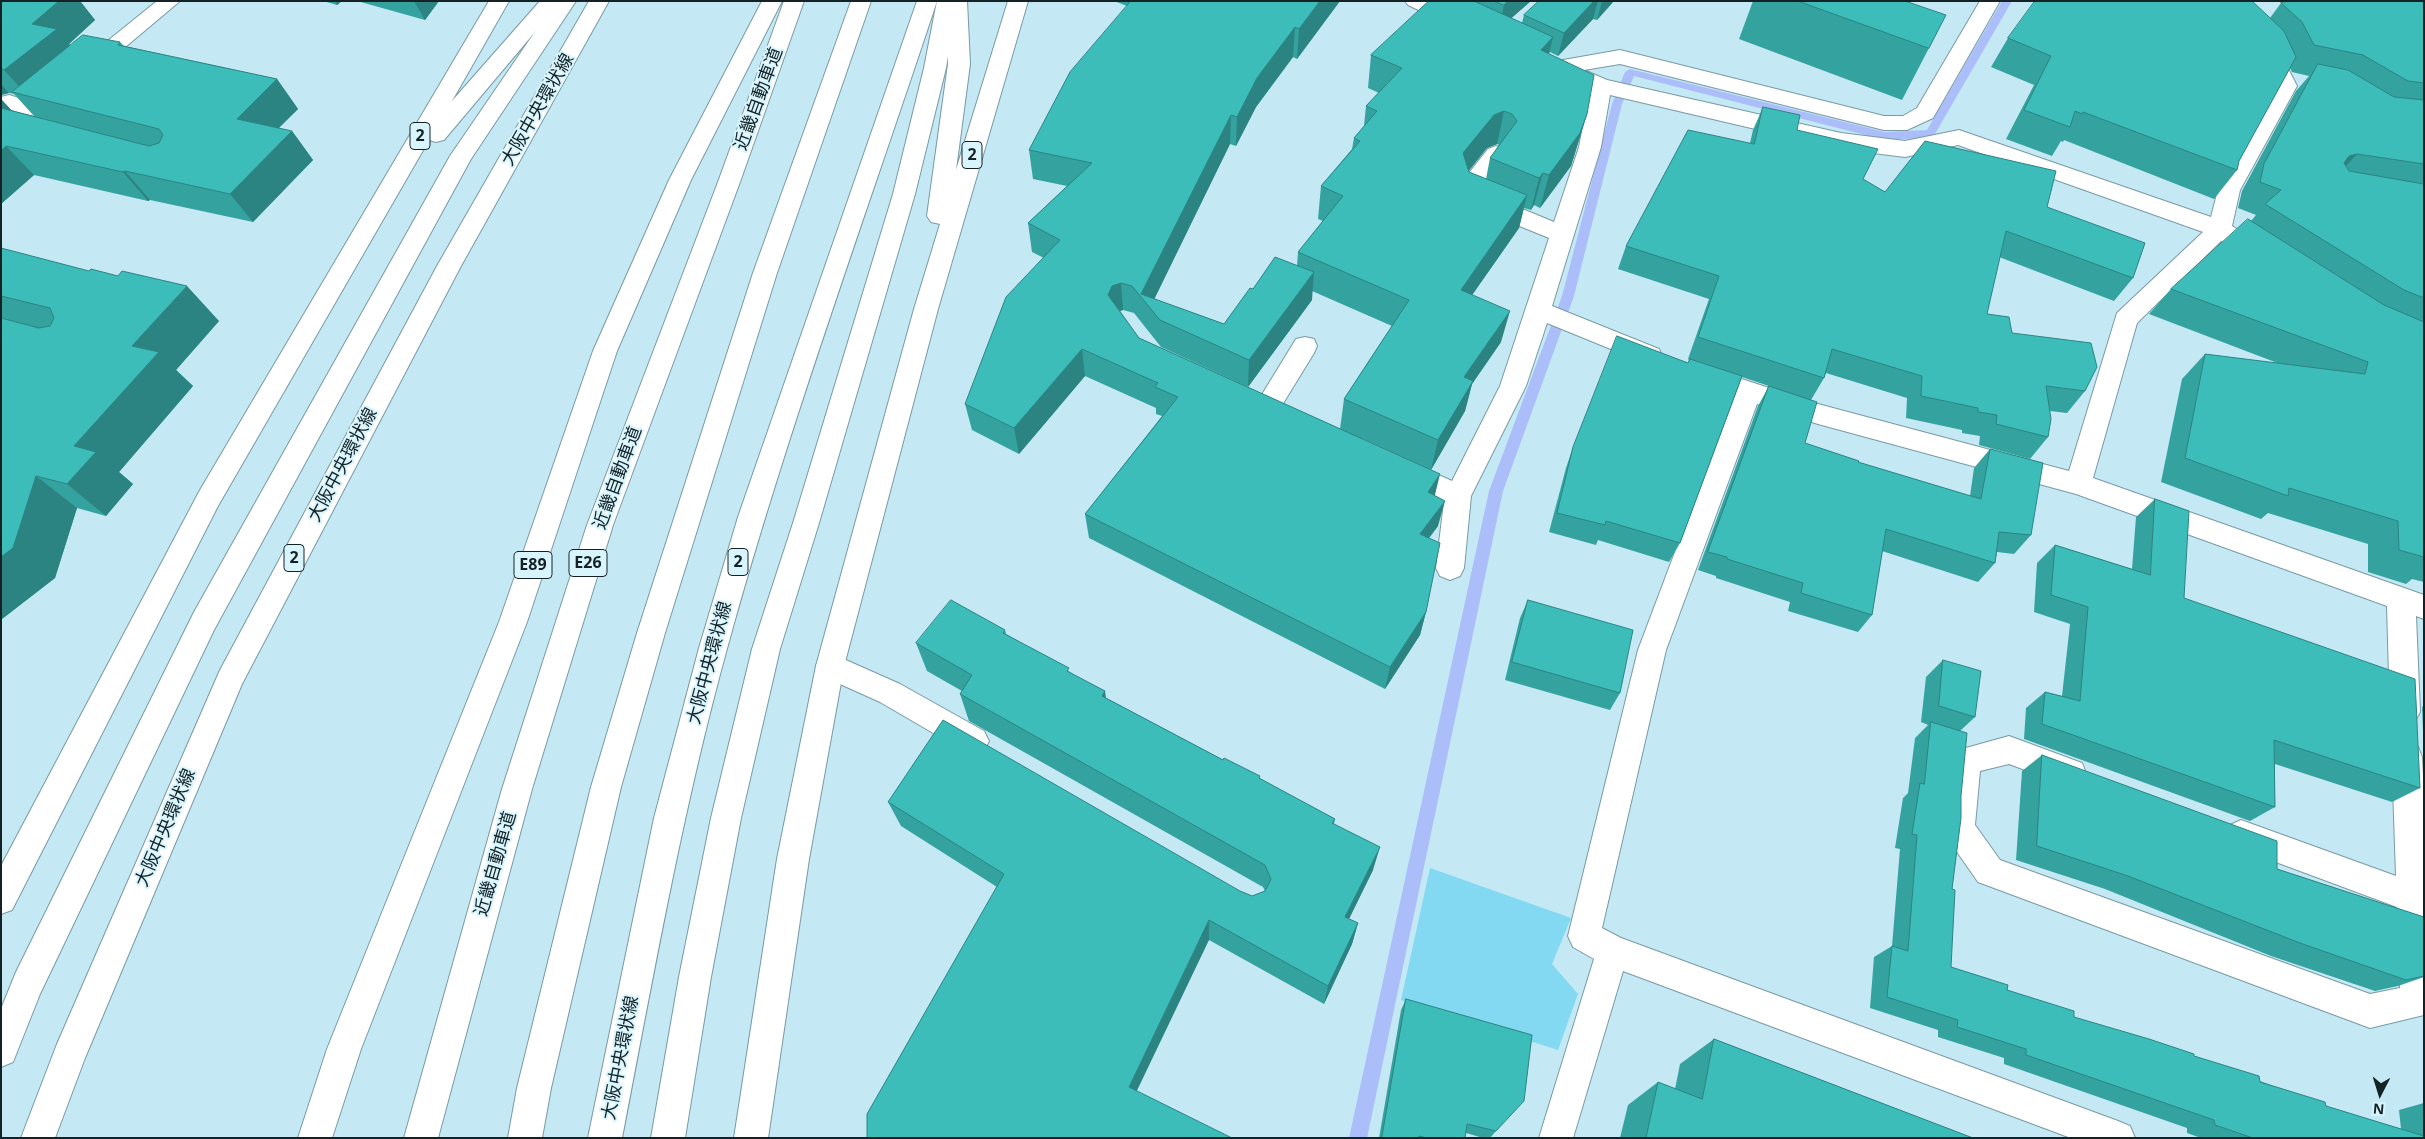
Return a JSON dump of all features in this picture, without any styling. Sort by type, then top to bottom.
[{"type":"main road","points":[[73,80],[170,1]]},
{"type":"main road","name":"2","points":[[1,900],[208,498],[499,1]]},
{"type":"main road","points":[[340,271],[447,120],[551,1]]},
{"type":"main road","points":[[1,1050],[28,984],[204,621],[461,156],[566,1]]},
{"type":"main road","name":"大阪中央環状線","points":[[38,1138],[69,1056],[230,679],[450,266],[599,1]]},
{"type":"main road","name":"E89","points":[[315,1138],[344,1049],[513,622],[605,351],[680,180],[772,1]]},
{"type":"main road","name":"近畿自動車道","points":[[422,1138],[517,789],[600,524],[729,182],[794,1]]},
{"type":"main road","points":[[525,1138],[534,1088],[606,787],[651,632],[765,273],[861,1]]},
{"type":"main road","name":"大阪中央環状線","points":[[605,1138],[669,818],[716,639],[752,518],[927,1]]},
{"type":"main road","points":[[668,1138],[695,977],[726,818],[766,650],[812,505],[904,194],[935,68],[947,1]]},
{"type":"main road","name":"2","points":[[926,309],[955,109],[959,64],[957,1]]},
{"type":"main road","name":"2","points":[[751,1138],[793,859],[830,666],[926,309],[1018,1]]},
{"type":"main road","points":[[1415,1],[1476,29]]},
{"type":"main road","points":[[1990,1],[1925,113],[1907,123],[1884,123],[1620,57],[1551,63],[1602,86],[1850,142],[1905,149],[1959,137],[2220,229],[2252,250]]},
{"type":"main road","points":[[2078,484],[2126,319],[2220,229],[2229,190],[2286,86],[2272,56],[2216,1]]},
{"type":"main road","points":[[2282,79],[2307,84]]},
{"type":"main road","points":[[1450,568],[1458,496],[1513,386],[1541,310],[1561,234],[1590,147],[1602,86]]},
{"type":"main road","points":[[8,102],[34,115]]},
{"type":"main road","points":[[1496,154],[1469,187],[1471,197],[1561,234]]},
{"type":"main road","points":[[1541,310],[1674,366],[1748,391],[1818,414],[2078,484],[2412,602],[2412,897],[2417,1001],[2370,1011],[1989,871],[1959,829],[1966,761],[2009,750],[2093,781]]},
{"type":"main road","points":[[1266,408],[1305,346]]},
{"type":"main road","points":[[1748,391],[1652,650],[1584,936],[1613,952],[2118,1138]]},
{"type":"main road","points":[[1380,460],[1458,496]]},
{"type":"main road","points":[[830,666],[890,694],[1002,757]]},
{"type":"main road","points":[[2215,825],[2412,897]]},
{"type":"main road","points":[[1556,1138],[1613,952]]},
{"type":"shaded area","points":[[1430,868],[1571,918],[1552,964],[1578,994],[1558,1050],[1401,1000]]},
{"type":"building","points":[[1,1],[59,1],[32,24],[57,29],[4,70],[1,69]]},
{"type":"building","points":[[1131,1],[1320,1],[1299,29],[1295,27],[1257,78],[1237,117],[1231,115],[1141,294],[1224,324],[1250,288],[1253,289],[1275,257],[1314,272],[1249,360],[1160,320],[1132,286],[1121,283],[1112,286],[1108,295],[1139,338],[1440,474],[1428,492],[1445,501],[1420,534],[1440,543],[1426,612],[1390,667],[1085,514],[1178,397],[1155,387],[1158,383],[1082,349],[1014,428],[965,404],[1006,297],[1060,240],[1028,223],[1092,163],[1029,150],[1070,72]]},
{"type":"building","points":[[1429,1],[1474,1],[1553,37],[1541,50],[1594,75],[1587,114],[1580,133],[1549,175],[1543,173],[1539,178],[1490,158],[1517,121],[1512,114],[1504,111],[1494,115],[1463,153],[1469,172],[1527,195],[1461,290],[1510,311],[1464,377],[1473,381],[1438,440],[1344,399],[1409,300],[1298,252],[1343,196],[1321,186],[1360,141],[1354,138],[1377,111],[1366,106],[1402,68],[1371,55]]},
{"type":"building","points":[[1494,1],[1508,1],[1504,5]]},
{"type":"building","points":[[1539,1],[1594,1],[1564,33],[1524,15]]},
{"type":"building","points":[[1798,1],[1905,1],[1946,15],[1929,48]]},
{"type":"building","points":[[2035,1],[2252,1],[2284,31],[2296,57],[2239,161],[2237,170],[2083,112],[2082,114],[2075,111],[2070,127],[2024,110],[2051,56],[2008,38]]},
{"type":"building","points":[[2290,1],[2424,1],[2424,83],[2408,81],[2363,55],[2314,45],[2302,22],[2281,3]]},
{"type":"building","points":[[83,35],[120,42],[118,45],[277,79],[237,119],[292,131],[230,194],[6,146],[1,151],[1,108],[149,146],[159,143],[163,135],[159,129],[12,92]]},
{"type":"building","points":[[2318,64],[2348,70],[2394,97],[2424,100],[2424,164],[2357,154],[2349,156],[2344,163],[2349,171],[2424,184],[2424,298],[2404,290],[2265,204],[2281,190],[2260,182],[2264,164]]},
{"type":"building","points":[[1763,107],[1800,115],[1797,130],[1878,149],[1863,179],[1885,192],[1925,141],[2056,171],[2047,207],[2145,243],[2133,278],[2006,231],[1987,314],[2009,317],[2012,333],[2091,343],[2097,367],[2085,391],[2046,386],[2051,419],[2048,437],[1996,424],[1997,415],[1978,412],[1978,408],[1921,396],[1922,376],[1832,349],[1824,378],[1698,337],[1719,276],[1626,246],[1688,130],[1754,144]]},
{"type":"building","points":[[2248,219],[2384,305],[2424,322],[2424,557],[2399,550],[2398,521],[2289,488],[2288,496],[2185,458],[2205,354],[2365,374],[2368,362],[2171,289]]},
{"type":"building","points":[[1,248],[89,271],[91,269],[118,276],[122,271],[187,286],[132,346],[159,352],[74,446],[96,452],[67,484],[36,476],[13,548],[1,557],[1,318],[39,328],[50,326],[54,318],[50,308],[1,296]]},
{"type":"building","points":[[1617,336],[1688,363],[1690,359],[1742,376],[1680,543],[1606,521],[1605,525],[1557,513],[1573,447]]},
{"type":"building","points":[[1769,386],[1817,402],[1805,443],[1858,462],[1981,499],[1990,449],[2043,463],[2031,535],[1999,532],[1995,563],[1886,529],[1872,615],[1801,593],[1803,583],[1708,552]]},
{"type":"building","points":[[2155,499],[2189,511],[2184,598],[2415,679],[2420,788],[2274,740],[2275,807],[2042,724],[2045,692],[2080,701],[2088,607],[2051,595],[2055,545],[2150,575]]},
{"type":"building","points":[[951,600],[1005,630],[1003,633],[1069,668],[1067,671],[1105,691],[1102,696],[1223,760],[1224,758],[1260,776],[1259,778],[1335,819],[1332,823],[1380,847],[1345,917],[1358,923],[1328,986],[1209,920],[1129,1087],[1232,1138],[867,1138],[867,1114],[1004,874],[888,802],[943,720],[1240,891],[1252,896],[1265,891],[1271,879],[1265,865],[960,694],[972,675],[916,643]]},
{"type":"building","points":[[1528,600],[1633,630],[1620,693],[1512,662]]},
{"type":"building","points":[[1943,660],[1981,671],[1975,717],[1939,706]]},
{"type":"building","points":[[1931,722],[1967,733],[1961,796],[1961,818],[1952,889],[1955,890],[1951,967],[2008,985],[2007,990],[2074,1011],[2074,1017],[2149,1039],[2194,1054],[2194,1056],[2259,1076],[2260,1082],[2325,1102],[2326,1106],[2424,1136],[2424,1138],[2253,1138],[2215,1125],[2214,1120],[2026,1055],[2026,1049],[1957,1027],[1958,1020],[1887,997],[1892,946],[1908,951],[1917,835],[1912,834],[1920,783],[1924,784]]},
{"type":"building","points":[[2042,755],[2277,841],[2277,869],[2424,917],[2424,976],[2406,980],[2300,943],[2128,876],[2037,846]]},
{"type":"building","points":[[1406,999],[1532,1035],[1524,1101],[1496,1131],[1467,1124],[1465,1138],[1427,1138],[1419,1136],[1419,1138],[1382,1138]]},
{"type":"building","points":[[1714,1039],[1973,1138],[1646,1138],[1658,1082],[1702,1099]]},
{"type":"waterway","points":[[1358,1138],[1496,491],[1568,296],[1617,104],[1630,72],[1885,136],[1930,134],[2007,1]]}]
